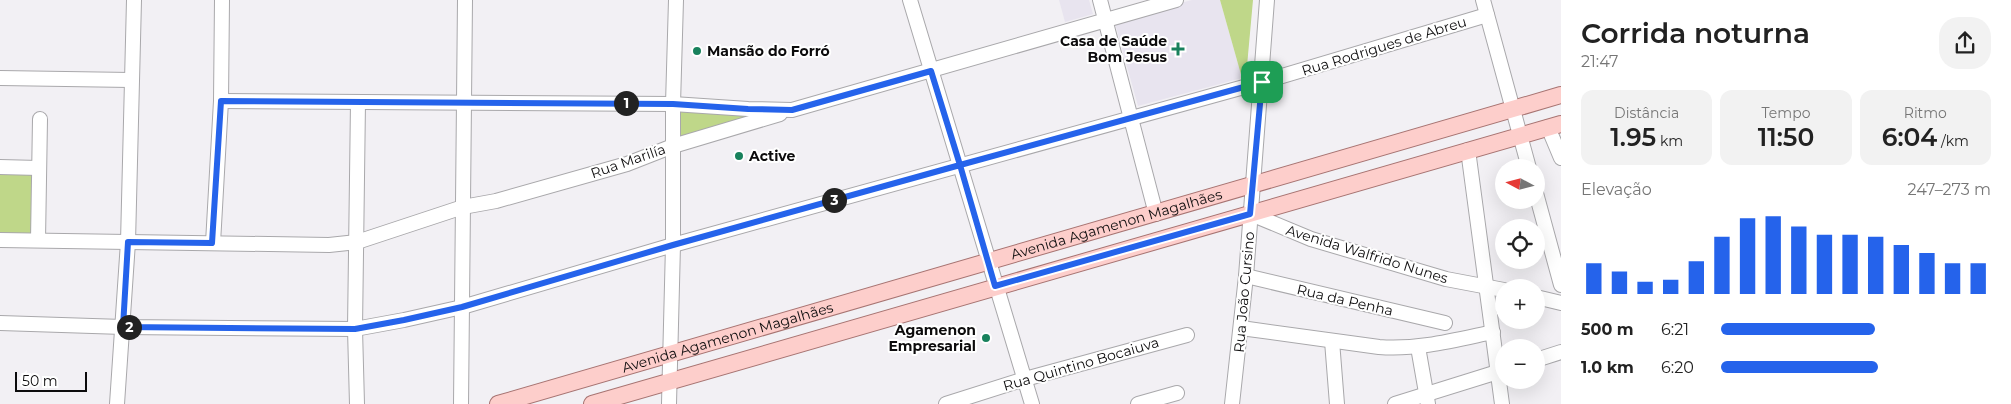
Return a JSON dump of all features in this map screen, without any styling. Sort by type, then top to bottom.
[{"type":"main road","name":"Avenida Agamenon Magalhães","points":[[498,404],[1254,186],[1561,95]]},
{"type":"main road","name":"Avenida Agamenon Magalhães","points":[[592,404],[1555,125]]},
{"type":"street","points":[[117,404],[128,242],[134,0]]},
{"type":"street","points":[[212,243],[221,101],[222,0]]},
{"type":"street","points":[[461,404],[465,0]]},
{"type":"street","points":[[669,404],[676,0]]},
{"type":"street","points":[[910,0],[1032,404]]},
{"type":"street","points":[[1100,0],[1156,214]]},
{"type":"street","name":"Rua Marilía","points":[[0,240],[329,245],[357,242],[463,207],[549,187],[627,164],[673,146],[792,110],[1176,0]]},
{"type":"street","name":"Rua João Cursino","points":[[1232,404],[1254,186],[1267,0]]},
{"type":"street","points":[[1483,0],[1527,159]]},
{"type":"street","name":"Rua Rodrigues de Abreu","points":[[0,323],[123,327],[355,329],[404,320],[462,307],[673,245],[1262,82],[1487,15]]},
{"type":"street","points":[[0,78],[131,80]]},
{"type":"street","points":[[221,101],[673,104],[740,109],[792,110]]},
{"type":"street","points":[[357,404],[355,329],[358,102]]},
{"type":"street","points":[[38,240],[40,119]]},
{"type":"street","points":[[1555,125],[1561,158]]},
{"type":"street","points":[[1468,150],[1495,342]]},
{"type":"street","points":[[0,167],[39,168]]},
{"type":"street","points":[[1540,209],[1561,285]]},
{"type":"street","name":"Avenida Walfrido Nunes","points":[[1250,214],[1311,239],[1446,279],[1495,288]]},
{"type":"street","name":"Rua da Penha","points":[[1246,276],[1444,323]]},
{"type":"street","points":[[1545,300],[1561,303]]},
{"type":"street","points":[[1241,328],[1379,348],[1418,347],[1493,332]]},
{"type":"street","name":"Rua Quintino Bocaiuva","points":[[946,404],[1025,379],[1187,335]]},
{"type":"street","points":[[1332,341],[1337,404]]},
{"type":"street","points":[[1418,347],[1428,399]]},
{"type":"street","points":[[1545,357],[1561,352]]},
{"type":"street","points":[[1395,404],[1428,399],[1495,373]]},
{"type":"street","points":[[1502,389],[1502,404]]},
{"type":"street","points":[[1138,404],[1177,393]]},
{"type":"shaded area","points":[[1059,0],[1089,0],[1093,14],[1065,22]]},
{"type":"shaded area","name":"Casa de Saúde Bom Jesus","points":[[1192,0],[1220,0],[1242,78],[1138,106],[1114,20]]},
{"type":"green space","points":[[1220,0],[1253,0],[1246,77],[1242,78]]},
{"type":"green space","points":[[674,106],[769,113],[673,144]]},
{"type":"green space","points":[[0,167],[39,168],[38,240],[0,240]]},
{"type":"place","name":"Casa de Saúde Bom Jesus","points":[[1178,49]]},
{"type":"place","name":"Mansão do Forró","points":[[697,51]]},
{"type":"place","name":"Active","points":[[739,156]]},
{"type":"place","name":"Agamenon Empresarial","points":[[986,338]]},
{"type":"route","points":[[1262,82],[960,165],[931,71],[792,110],[673,104],[221,101],[212,243],[128,242],[123,327],[355,329],[404,320],[462,307],[673,245],[960,165],[995,286],[1250,214],[1262,82]]}]
